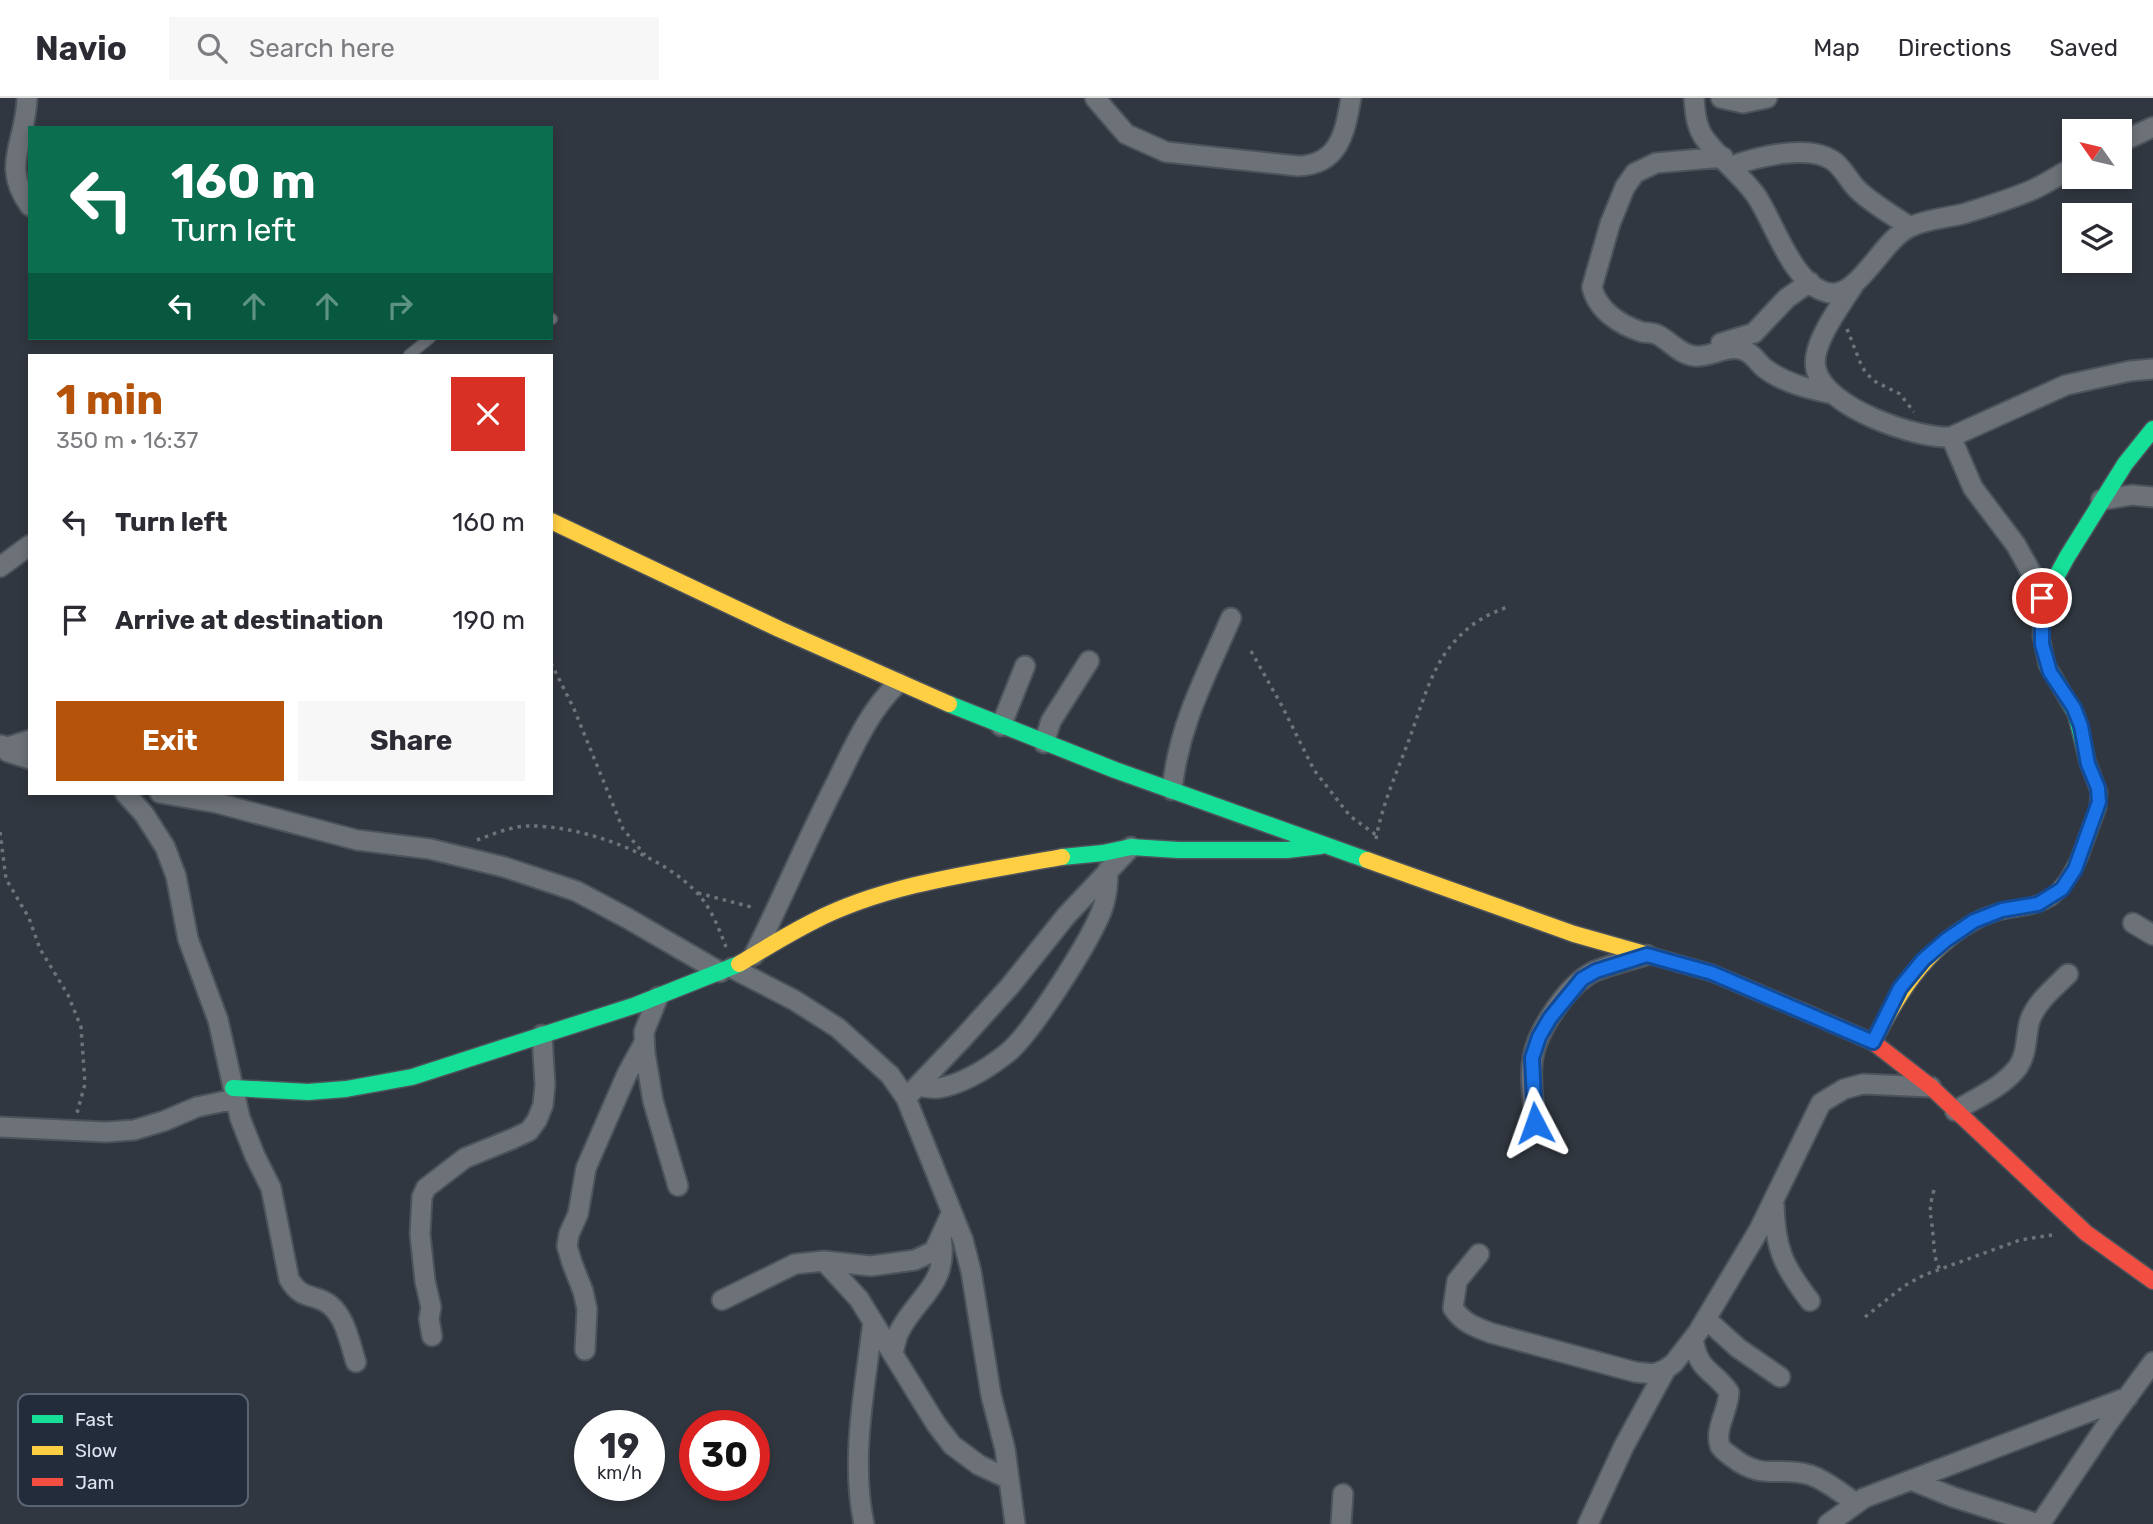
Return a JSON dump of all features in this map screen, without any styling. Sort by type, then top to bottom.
[{"type":"street","points":[[27,98],[9,175],[16,192],[28,204]]},
{"type":"street","points":[[1095,98],[1126,134],[1166,152],[1290,166],[1311,165],[1326,160],[1346,130],[1351,98]]},
{"type":"street","points":[[1694,98],[1695,117],[1704,138],[1728,162],[1762,204],[1778,242],[1810,282],[1829,293],[1845,291],[1853,286]]},
{"type":"street","points":[[1721,98],[1743,103],[1767,98]]},
{"type":"street","points":[[2132,137],[2153,127]]},
{"type":"street","points":[[1833,394],[1808,389],[1783,379],[1743,350],[1729,349],[1703,356],[1686,355],[1656,334],[1621,322],[1598,303],[1592,287],[1610,224],[1625,187],[1635,173],[1656,163],[1728,162],[1761,156],[1811,153],[1833,160],[1857,189],[1910,227]]},
{"type":"street","points":[[2062,174],[2034,190],[1966,213],[1910,227],[1892,239],[1853,286],[1825,331],[1816,353],[1816,369],[1827,390],[1873,417],[1918,434],[1944,437],[2066,386],[2130,371],[2153,369]]},
{"type":"street","points":[[1703,356],[1718,344],[1755,333],[1794,291],[1810,282]]},
{"type":"street","points":[[1873,1042],[1900,988],[1923,960],[1946,940],[1974,921],[2002,910],[2038,904],[2062,889],[2075,869],[2099,802],[2098,788],[2088,764],[2081,726],[2074,708],[2050,672],[2042,644],[2041,618],[2067,556],[2118,472],[2153,429]]},
{"type":"street","points":[[1944,437],[1973,488],[2017,545],[2037,583],[2043,608]]},
{"type":"street","points":[[2101,500],[2132,495],[2153,497]]},
{"type":"street","points":[[553,522],[898,683],[1044,743],[1574,934],[1712,973],[1873,1042],[1931,1087],[2086,1233],[2153,1281]]},
{"type":"street","points":[[0,567],[28,546]]},
{"type":"street","points":[[1171,790],[1176,755],[1190,712],[1231,618]]},
{"type":"street","points":[[1044,743],[1051,721],[1089,661]]},
{"type":"street","points":[[1001,726],[1025,666]]},
{"type":"street","points":[[754,956],[867,720],[898,683]]},
{"type":"street","points":[[127,795],[144,814],[165,847],[176,876],[188,939],[218,1020],[240,1118],[271,1188],[289,1279],[295,1289],[304,1296],[320,1299],[338,1313],[356,1362]]},
{"type":"street","points":[[171,795],[217,803],[358,840],[430,849],[504,867],[576,891],[794,1000],[838,1028],[912,1092],[951,1214],[963,1240],[971,1271],[991,1395],[1004,1449],[1014,1524]]},
{"type":"street","points":[[0,1127],[106,1132],[134,1130],[234,1093],[346,1089],[412,1077],[658,997],[729,969],[815,920],[871,898],[1000,867],[1131,847],[1287,850],[1328,845]]},
{"type":"street","points":[[912,1092],[1003,995],[1066,916],[1131,847]]},
{"type":"street","points":[[912,1092],[938,1088],[970,1077],[1007,1054],[1025,1034],[1065,975],[1099,917],[1108,890],[1108,870]]},
{"type":"street","points":[[2133,923],[2153,935]]},
{"type":"street","points":[[1535,1123],[1532,1058],[1539,1037],[1550,1018],[1582,979],[1596,971],[1647,955]]},
{"type":"street","points":[[1955,1111],[1994,1088],[2017,1068],[2027,1049],[2029,1022],[2035,1008],[2068,974]]},
{"type":"street","points":[[658,997],[643,1032],[653,1101],[678,1186]]},
{"type":"street","points":[[432,1336],[429,1319],[431,1307],[420,1234],[422,1197],[426,1188],[465,1158],[512,1139],[529,1130],[537,1120],[543,1105],[545,1085],[542,1035]]},
{"type":"street","points":[[585,1350],[587,1310],[569,1254],[569,1234],[578,1214],[586,1168],[627,1074],[645,1043]]},
{"type":"street","points":[[1479,1254],[1457,1281],[1454,1296],[1453,1308],[1468,1325],[1635,1372],[1654,1374],[1674,1363],[1706,1319],[1759,1230],[1821,1102],[1844,1089],[1863,1084],[1931,1087]]},
{"type":"street","points":[[1774,1199],[1774,1224],[1786,1269],[1810,1301]]},
{"type":"street","points":[[722,1300],[795,1264],[824,1261],[871,1266],[915,1260],[934,1251],[951,1214]]},
{"type":"street","points":[[892,1353],[899,1333],[942,1269],[944,1254],[941,1237]]},
{"type":"street","points":[[824,1261],[859,1299],[952,1445],[979,1465],[1009,1479]]},
{"type":"street","points":[[1706,1319],[1738,1348],[1780,1377]]},
{"type":"street","points":[[863,1524],[859,1469],[860,1432],[873,1322]]},
{"type":"street","points":[[1693,1339],[1696,1356],[1703,1367],[1729,1392],[1729,1403],[1719,1434],[1720,1445],[1725,1451],[1745,1467],[1760,1472],[1808,1474],[1856,1503]]},
{"type":"street","points":[[1912,1480],[1953,1497],[2039,1524],[2153,1362]]},
{"type":"street","points":[[1588,1524],[1624,1446],[1666,1369]]},
{"type":"street","points":[[1828,1524],[1864,1498],[2128,1397]]},
{"type":"street","points":[[1341,1524],[1343,1494]]},
{"type":"lane","points":[[410,354],[428,340]]},
{"type":"path","points":[[1836,313],[1850,334],[1862,367],[1868,375],[1900,394],[1944,437]]},
{"type":"path","points":[[1373,862],[1388,796],[1436,667],[1454,642],[1472,624],[1490,612],[1508,607]]},
{"type":"path","points":[[1251,651],[1314,770],[1350,816],[1377,835]]},
{"type":"path","points":[[553,667],[574,709],[623,829],[646,858]]},
{"type":"path","points":[[446,853],[497,833],[527,826],[563,829],[621,846],[677,876],[696,892],[708,906],[729,969]]},
{"type":"path","points":[[0,832],[6,879],[29,918],[40,949],[68,995],[81,1027],[85,1084],[72,1130]]},
{"type":"path","points":[[696,892],[775,912]]},
{"type":"path","points":[[1934,1191],[1929,1215],[1933,1236],[1932,1251],[1940,1270]]},
{"type":"path","points":[[1865,1317],[1904,1286],[1940,1270],[2020,1240],[2086,1233]]},
{"type":"traffic: fast","points":[[2080,856],[2098,807],[2099,792],[2088,763],[2076,714],[2047,665],[2041,636],[2042,614],[2049,590],[2067,557],[2125,464],[2153,429]]},
{"type":"traffic: fast","points":[[949,704],[1115,770],[1367,860]]},
{"type":"traffic: fast","points":[[1062,857],[1131,847],[1287,850],[1321,846]]},
{"type":"traffic: fast","points":[[233,1088],[308,1092],[346,1089],[412,1077],[636,1005],[739,964]]},
{"type":"traffic: slow","points":[[553,522],[779,629],[949,704]]},
{"type":"traffic: slow","points":[[1873,1042],[1914,975],[1940,947],[1955,934],[1989,915],[2045,901],[2057,892],[2068,878],[2080,856]]},
{"type":"traffic: slow","points":[[739,964],[814,921],[873,897],[935,880],[1062,857]]},
{"type":"traffic: slow","points":[[1367,860],[1574,934],[1712,973],[1804,1012]]},
{"type":"traffic: jam","points":[[1804,1012],[1873,1042],[1931,1087],[2086,1233],[2153,1281]]},
{"type":"route","points":[[1535,1123],[1532,1058],[1539,1037],[1565,998],[1582,979],[1596,971],[1647,955],[1712,973],[1873,1042],[1900,988],[1923,960],[1946,940],[1974,921],[2002,910],[2038,904],[2062,889],[2075,869],[2099,802],[2098,788],[2088,764],[2081,726],[2074,708],[2050,672],[2042,644],[2042,598]]}]
